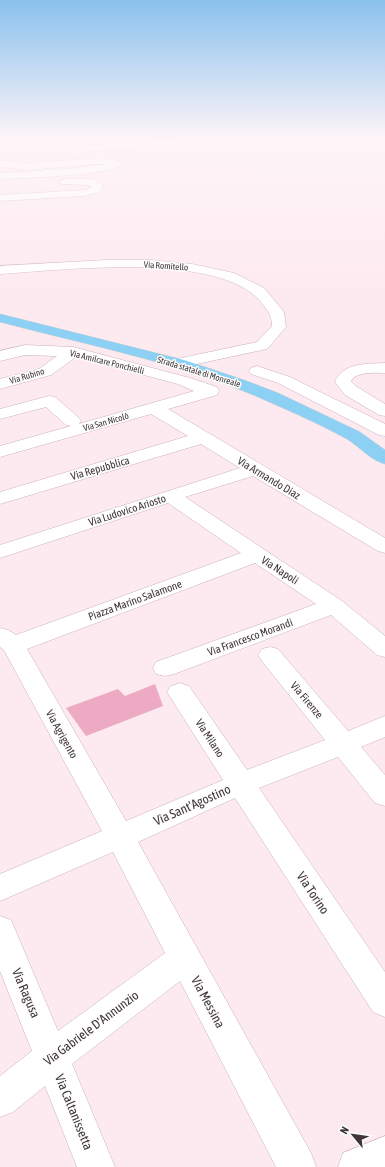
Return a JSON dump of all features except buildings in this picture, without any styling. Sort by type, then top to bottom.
[{"type":"main road","name":"Strada statale di Monreale","points":[[0,318],[178,364],[238,383],[272,397],[354,436],[385,458]]},
{"type":"street","points":[[0,198],[59,194]]},
{"type":"street","name":"Via Romitello","points":[[0,270],[123,264],[189,267],[219,273],[239,280],[261,293],[271,302],[278,314],[279,327],[262,346]]},
{"type":"street","points":[[178,364],[262,346],[262,360],[257,371],[238,383]]},
{"type":"street","name":"Via Amilcare Ponchielli","points":[[0,356],[25,350],[73,352],[184,381],[211,391]]},
{"type":"street","name":"Via Rubino","points":[[0,384],[45,372],[73,352]]},
{"type":"street","points":[[385,368],[352,372],[344,378],[343,382],[351,391],[385,411]]},
{"type":"street","points":[[257,371],[284,380],[385,431]]},
{"type":"street","name":"Via San Nicolò","points":[[0,452],[211,391]]},
{"type":"street","points":[[0,414],[49,400],[72,422]]},
{"type":"street","name":"Via Armando Diaz","points":[[154,408],[201,438],[385,547]]},
{"type":"street","name":"Via Repubblica","points":[[0,498],[201,438]]},
{"type":"street","name":"Via Ludovico Ariosto","points":[[0,552],[255,469]]},
{"type":"street","name":"Via Napoli","points":[[170,496],[334,606],[385,649]]},
{"type":"street","name":"Piazza Marino Salamone","points":[[6,640],[257,555]]},
{"type":"street","name":"Via Francesco Morandi","points":[[165,668],[334,606]]},
{"type":"street","name":"Via Agrigento","points":[[6,640],[120,837]]},
{"type":"street","name":"Via Firenze","points":[[270,655],[385,795]]},
{"type":"street","name":"Via Milano","points":[[180,692],[241,784]]},
{"type":"street","name":"Via Sant'Agostino","points":[[0,888],[241,784],[344,744],[385,726]]},
{"type":"street","name":"Via Torino","points":[[241,784],[385,1001]]},
{"type":"street","name":"Via Messina","points":[[120,837],[297,1167]]},
{"type":"street","name":"Via Ragusa","points":[[0,930],[53,1057]]},
{"type":"street","name":"Via Gabriele D'Annunzio","points":[[0,1099],[184,958]]},
{"type":"street","name":"Via Caltanissetta","points":[[53,1057],[96,1167]]},
{"type":"street","points":[[357,1167],[385,1155]]},
{"type":"shaded area","points":[[155,684],[163,706],[86,736],[66,708],[118,689],[125,696]]}]
